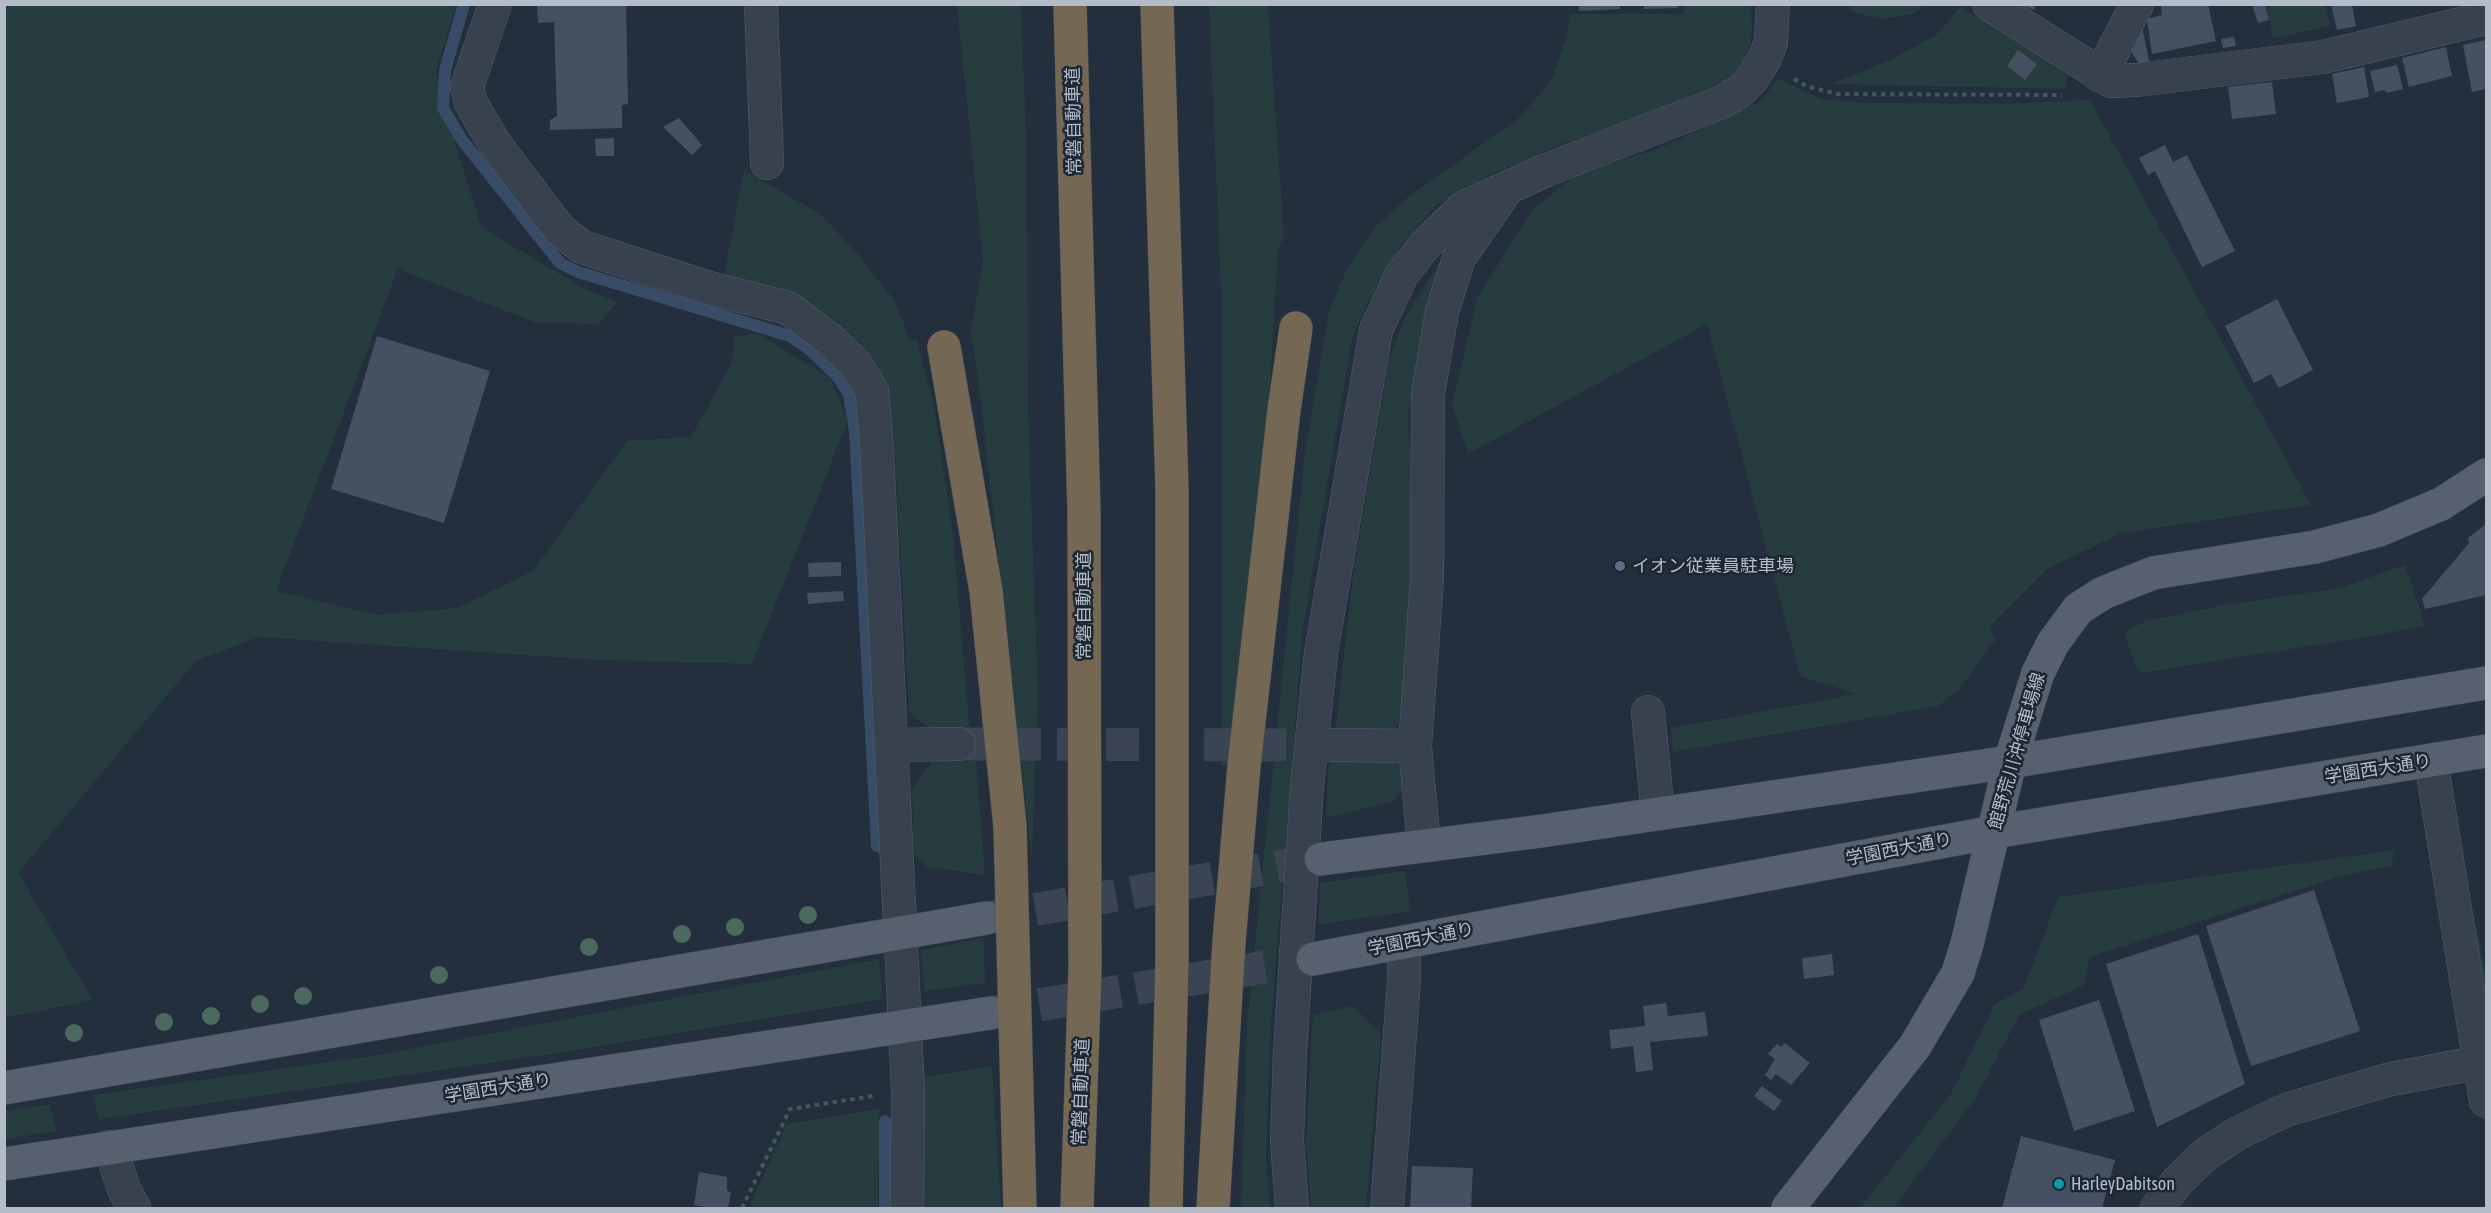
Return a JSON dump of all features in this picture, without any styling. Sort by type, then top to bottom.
[{"type":"highway","name":"常磐自動車道","points":[[1070,4],[1084,524],[1085,968],[1077,1209]]},
{"type":"highway","points":[[1157,4],[1172,490],[1172,958],[1166,1209]]},
{"type":"highway","points":[[1213,1209],[1244,766],[1284,410],[1296,328]]},
{"type":"highway","points":[[944,347],[986,591],[1010,828],[1016,967],[1020,1209]]},
{"type":"main road","name":"館野荒川沖停車場線","points":[[1788,1209],[1915,1046],[1958,973],[2010,762],[2038,673],[2053,643],[2078,609],[2103,593],[2152,573],[2315,547],[2379,530],[2441,504],[2487,475]]},
{"type":"main road","points":[[1321,860],[1658,814],[2010,762],[2487,683]]},
{"type":"main road","name":"学園西大通り","points":[[1313,959],[1994,832],[2487,751]]},
{"type":"main road","points":[[4,1088],[987,918]]},
{"type":"main road","name":"学園西大通り","points":[[4,1164],[991,1013]]},
{"type":"street","points":[[495,4],[467,87],[471,103],[495,144],[560,230],[582,247],[709,288],[788,308],[831,340],[856,365],[872,391],[878,452],[908,1090],[907,1209]]},
{"type":"street","points":[[761,4],[767,162]]},
{"type":"street","points":[[1292,1209],[1287,1141],[1290,1052],[1307,786],[1321,653],[1376,330],[1401,276],[1424,246],[1463,208],[1509,186],[1722,102],[1740,91],[1751,80],[1764,60],[1771,42],[1773,4]]},
{"type":"street","points":[[1989,4],[2111,81],[2137,80],[2323,57],[2487,18]]},
{"type":"street","points":[[2100,76],[2137,4]]},
{"type":"street","points":[[1424,846],[1415,746],[1427,578],[1428,394],[1442,312],[1459,258],[1509,186]]},
{"type":"street","points":[[1648,712],[1658,814]]},
{"type":"street","points":[[890,744],[959,744]]},
{"type":"street","points":[[1332,746],[1415,746]]},
{"type":"street","points":[[2431,761],[2487,1101]]},
{"type":"street","points":[[1387,1209],[1404,980],[1404,943]]},
{"type":"street","points":[[2157,1209],[2178,1181],[2206,1155],[2238,1133],[2286,1110],[2387,1080],[2481,1062]]},
{"type":"street","points":[[110,1147],[124,1189],[134,1209]]},
{"type":"path","points":[[1764,60],[1806,86],[1837,94],[2068,95],[2100,76]]},
{"type":"path","points":[[742,1209],[790,1109],[908,1090]]},
{"type":"green space","points":[[5,4],[456,5],[436,71],[456,147],[482,228],[587,290],[618,302],[598,324],[534,322],[398,269],[276,591],[377,615],[457,608],[533,571],[627,441],[691,437],[732,362],[734,336],[758,334],[830,378],[848,420],[752,664],[598,660],[259,637],[196,661],[18,873],[93,1000],[5,1018]]},
{"type":"green space","points":[[1850,4],[1925,5],[1912,14],[1880,19],[1850,11]]},
{"type":"green space","points":[[957,5],[1021,5],[1027,161],[1028,407],[1038,695],[1032,860],[971,330],[983,262]]},
{"type":"green space","points":[[1209,5],[1268,5],[1284,236],[1278,249],[1269,404],[1228,765],[1222,766],[1221,291]]},
{"type":"green space","points":[[1685,5],[1751,5],[1752,32],[1747,61],[1725,80],[1667,108],[1558,145],[1495,173],[1437,205],[1400,246],[1367,304],[1352,338],[1303,628],[1271,1023],[1266,1157],[1270,1208],[1241,1208],[1247,1024],[1305,451],[1329,312],[1347,268],[1375,227],[1407,198],[1519,118],[1552,79],[1566,39],[1570,14],[1684,14]]},
{"type":"green space","points":[[2266,5],[2325,5],[2330,26],[2273,38]]},
{"type":"green space","points":[[1961,7],[2068,74],[2065,89],[1831,84],[1888,61],[1935,36]]},
{"type":"green space","points":[[1778,78],[1821,99],[1862,103],[2002,104],[2090,100],[2311,505],[2121,533],[2047,569],[1990,627],[1995,640],[1958,691],[1938,706],[1673,752],[1671,728],[1857,694],[1800,676],[1707,324],[1468,454],[1452,405],[1477,298],[1532,210],[1577,174],[1660,148],[1761,101]]},
{"type":"green space","points":[[744,170],[820,214],[857,253],[894,300],[910,339],[917,340],[933,402],[953,534],[970,734],[933,732],[909,712],[895,456],[886,392],[724,275]]},
{"type":"green space","points":[[1455,237],[1423,336],[1408,417],[1412,497],[1406,717],[1386,737],[1335,734],[1353,575],[1389,360],[1406,316]]},
{"type":"green space","points":[[2405,565],[2425,625],[2389,633],[2143,673],[2136,668],[2124,632],[2146,621],[2225,605],[2339,588]]},
{"type":"green space","points":[[934,759],[976,760],[985,875],[928,867],[914,856],[912,789]]},
{"type":"green space","points":[[1329,760],[1387,760],[1398,763],[1403,774],[1403,789],[1393,801],[1326,818]]},
{"type":"green space","points":[[2395,850],[2391,866],[2340,876],[2090,957],[2084,985],[2019,1015],[1977,1096],[1893,1208],[1860,1208],[1951,1094],[1995,1004],[2024,988],[2058,897]]},
{"type":"green space","points":[[1405,871],[1410,911],[1318,925],[1320,883]]},
{"type":"green space","points":[[2476,925],[2486,976],[2486,1003],[2467,936]]},
{"type":"green space","points":[[984,938],[985,983],[925,991],[920,950]]},
{"type":"green space","points":[[879,959],[883,999],[558,1053],[99,1119],[93,1095],[378,1055]]},
{"type":"green space","points":[[1353,1006],[1381,1034],[1366,1208],[1311,1208],[1306,1144],[1313,1015]]},
{"type":"green space","points":[[992,1066],[1001,1208],[922,1208],[925,1077]]},
{"type":"green space","points":[[50,1104],[57,1131],[5,1139],[5,1111]]},
{"type":"green space","points":[[879,1109],[878,1208],[749,1208],[787,1124]]},
{"type":"building","points":[[537,4],[626,4],[628,104],[622,105],[622,128],[550,130],[550,120],[557,116],[554,22],[538,23]]},
{"type":"building","points":[[1644,4],[1678,4],[1678,8],[1644,9]]},
{"type":"building","points":[[2021,4],[2036,4],[2034,10]]},
{"type":"building","points":[[2208,4],[2216,41],[2152,54],[2147,19],[2162,15],[2161,6]]},
{"type":"building","points":[[2252,4],[2265,4],[2269,20],[2258,23]]},
{"type":"building","points":[[1579,5],[1620,5],[1620,9],[1579,11]]},
{"type":"building","points":[[2331,5],[2352,5],[2356,26],[2337,30]]},
{"type":"building","points":[[2142,27],[2149,61],[2139,64],[2131,51]]},
{"type":"building","points":[[2234,37],[2236,46],[2223,48],[2221,39]]},
{"type":"building","points":[[2486,40],[2486,89],[2472,92],[2463,45]]},
{"type":"building","points":[[2446,47],[2452,76],[2409,87],[2402,58]]},
{"type":"building","points":[[2018,50],[2037,64],[2025,80],[2007,66]]},
{"type":"building","points":[[2397,65],[2403,89],[2387,93],[2384,90],[2375,92],[2370,71]]},
{"type":"building","points":[[2364,67],[2369,97],[2337,103],[2332,74]]},
{"type":"building","points":[[2272,82],[2276,114],[2232,119],[2228,87]]},
{"type":"building","points":[[679,118],[702,145],[692,155],[663,127]]},
{"type":"building","points":[[614,138],[614,156],[596,156],[595,139]]},
{"type":"building","points":[[2165,145],[2173,162],[2187,155],[2235,251],[2202,267],[2155,171],[2148,175],[2139,158]]},
{"type":"building","points":[[2277,299],[2313,370],[2279,388],[2271,374],[2254,383],[2225,326]]},
{"type":"building","points":[[377,336],[490,371],[444,523],[331,489]]},
{"type":"building","points":[[2486,524],[2486,595],[2425,609],[2422,599],[2469,543],[2468,538]]},
{"type":"building","points":[[841,562],[841,576],[809,577],[808,563]]},
{"type":"building","points":[[843,591],[844,601],[808,604],[807,593]]},
{"type":"building","points":[[2314,890],[2360,1031],[2251,1066],[2206,926]]},
{"type":"building","points":[[2198,934],[2245,1084],[2157,1127],[2106,964]]},
{"type":"building","points":[[1832,954],[1834,975],[1804,979],[1802,958]]},
{"type":"building","points":[[2099,1000],[2135,1111],[2074,1131],[2039,1020]]},
{"type":"building","points":[[1666,1003],[1668,1016],[1705,1012],[1708,1036],[1650,1042],[1653,1070],[1636,1072],[1633,1046],[1611,1049],[1609,1030],[1645,1026],[1643,1006]]},
{"type":"building","points":[[1785,1043],[1810,1063],[1791,1085],[1776,1074],[1771,1080],[1765,1075],[1775,1059],[1768,1054],[1777,1044],[1781,1047]]},
{"type":"building","points":[[1762,1086],[1782,1101],[1774,1111],[1754,1096]]},
{"type":"building","name":"HarleyDabitson","points":[[2021,1136],[2115,1160],[2102,1208],[2002,1208]]},
{"type":"building","points":[[1412,1166],[1473,1168],[1471,1208],[1410,1208]]},
{"type":"building","points":[[699,1172],[727,1177],[727,1190],[731,1193],[728,1208],[706,1208],[694,1205]]},
{"type":"waterway","points":[[464,4],[445,70],[443,108],[462,140],[560,263],[578,272],[790,336],[809,349],[837,376],[849,394],[855,431],[877,846]]},
{"type":"waterway","points":[[885,1121],[885,1208]]},
{"type":"tunnel","points":[[959,744],[1332,745]]},
{"type":"tunnel","points":[[987,918],[1321,859]]},
{"type":"tunnel","points":[[991,1013],[1313,959]]},
{"type":"place","name":"イオン従業員駐車場","points":[[1620,566]]},
{"type":"place","name":"HarleyDabitson","points":[[2059,1184]]}]
